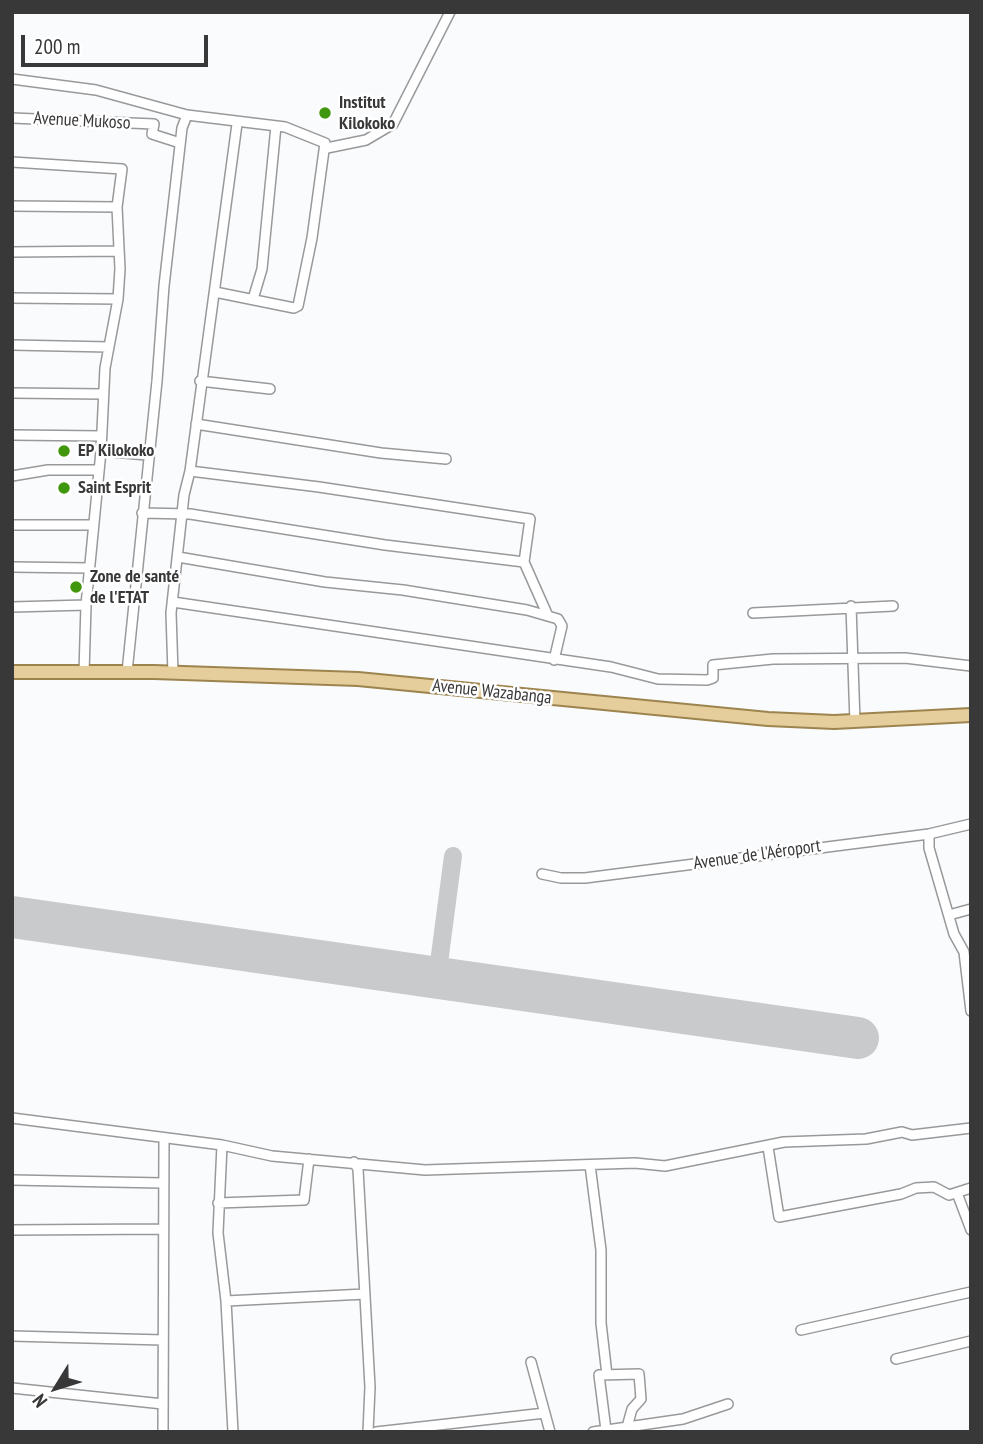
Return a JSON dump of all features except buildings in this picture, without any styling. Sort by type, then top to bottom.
[{"type":"main road","name":"Avenue Wazabanga","points":[[12,672],[127,672],[358,679],[768,719],[855,722],[971,715]]},
{"type":"street","points":[[327,148],[366,140],[393,124],[450,12]]},
{"type":"street","points":[[12,79],[96,90],[187,116],[237,124],[276,126],[322,140],[327,148],[299,306],[215,292]]},
{"type":"street","points":[[127,672],[180,143],[187,116]]},
{"type":"street","name":"Avenue Mukoso","points":[[12,118],[154,124],[152,134],[180,143]]},
{"type":"street","points":[[173,673],[170,635],[178,557],[237,124]]},
{"type":"street","points":[[253,299],[262,269],[276,126]]},
{"type":"street","points":[[12,162],[122,169],[117,207],[118,299],[108,347],[103,394],[101,451],[86,605],[84,673]]},
{"type":"street","points":[[12,206],[117,207]]},
{"type":"street","points":[[12,252],[119,251]]},
{"type":"street","points":[[12,298],[118,299]]},
{"type":"street","points":[[12,345],[108,347]]},
{"type":"street","points":[[200,381],[270,389]]},
{"type":"street","points":[[12,393],[103,394]]},
{"type":"street","points":[[196,424],[382,453],[446,459]]},
{"type":"street","points":[[12,435],[101,436]]},
{"type":"street","points":[[101,451],[147,455]]},
{"type":"street","points":[[12,476],[48,470],[99,470]]},
{"type":"street","points":[[190,471],[530,519],[524,562],[548,616]]},
{"type":"street","points":[[142,513],[183,515],[524,562]]},
{"type":"street","points":[[12,525],[93,525]]},
{"type":"street","points":[[178,557],[325,582],[403,590],[548,616],[558,620],[562,626],[554,660]]},
{"type":"street","points":[[12,567],[89,568]]},
{"type":"street","points":[[173,602],[622,669],[658,679],[712,679],[713,665],[773,659],[851,657],[940,661],[971,666]]},
{"type":"street","points":[[12,607],[86,605]]},
{"type":"street","points":[[850,606],[855,722]]},
{"type":"street","points":[[753,613],[850,606],[893,606]]},
{"type":"street","name":"Avenue de l'Aéroport","points":[[542,874],[561,878],[585,878],[929,834],[971,824]]},
{"type":"street","points":[[929,834],[929,848],[954,934],[964,952],[969,974],[971,1011]]},
{"type":"street","points":[[949,915],[971,909]]},
{"type":"street","points":[[12,1118],[222,1145],[272,1156],[425,1170],[635,1163],[664,1166],[784,1142],[866,1139],[896,1132],[912,1135],[971,1128]]},
{"type":"street","points":[[163,1432],[164,1139]]},
{"type":"street","points":[[222,1145],[218,1246],[226,1301],[233,1432]]},
{"type":"street","points":[[768,1147],[779,1217],[901,1194],[916,1188],[934,1186],[949,1195],[971,1188]]},
{"type":"street","points":[[218,1203],[304,1200],[309,1159]]},
{"type":"street","points":[[354,1162],[358,1169],[370,1387],[368,1432]]},
{"type":"street","points":[[590,1165],[601,1250],[601,1323],[607,1375]]},
{"type":"street","points":[[12,1180],[162,1183]]},
{"type":"street","points":[[957,1193],[971,1230]]},
{"type":"street","points":[[12,1230],[163,1229]]},
{"type":"street","points":[[801,1330],[971,1292]]},
{"type":"street","points":[[226,1301],[365,1294]]},
{"type":"street","points":[[12,1336],[163,1340]]},
{"type":"street","points":[[896,1359],[971,1341]]},
{"type":"street","points":[[531,1362],[550,1432]]},
{"type":"street","points":[[606,1430],[598,1375],[639,1374],[641,1399],[632,1409],[627,1427]]},
{"type":"street","points":[[12,1388],[163,1404]]},
{"type":"street","points":[[593,1432],[683,1419],[728,1404]]},
{"type":"street","points":[[376,1432],[545,1412]]},
{"type":"taxiway","points":[[437,978],[453,856]]},
{"type":"runway","points":[[12,917],[858,1038]]},
{"type":"place","name":"Institut Kilokoko","points":[[325,113]]},
{"type":"place","name":"EP Kilokoko","points":[[64,451]]},
{"type":"place","name":"Saint Esprit","points":[[64,488]]},
{"type":"place","name":"Zone de santé de l'ETAT","points":[[76,587]]}]
